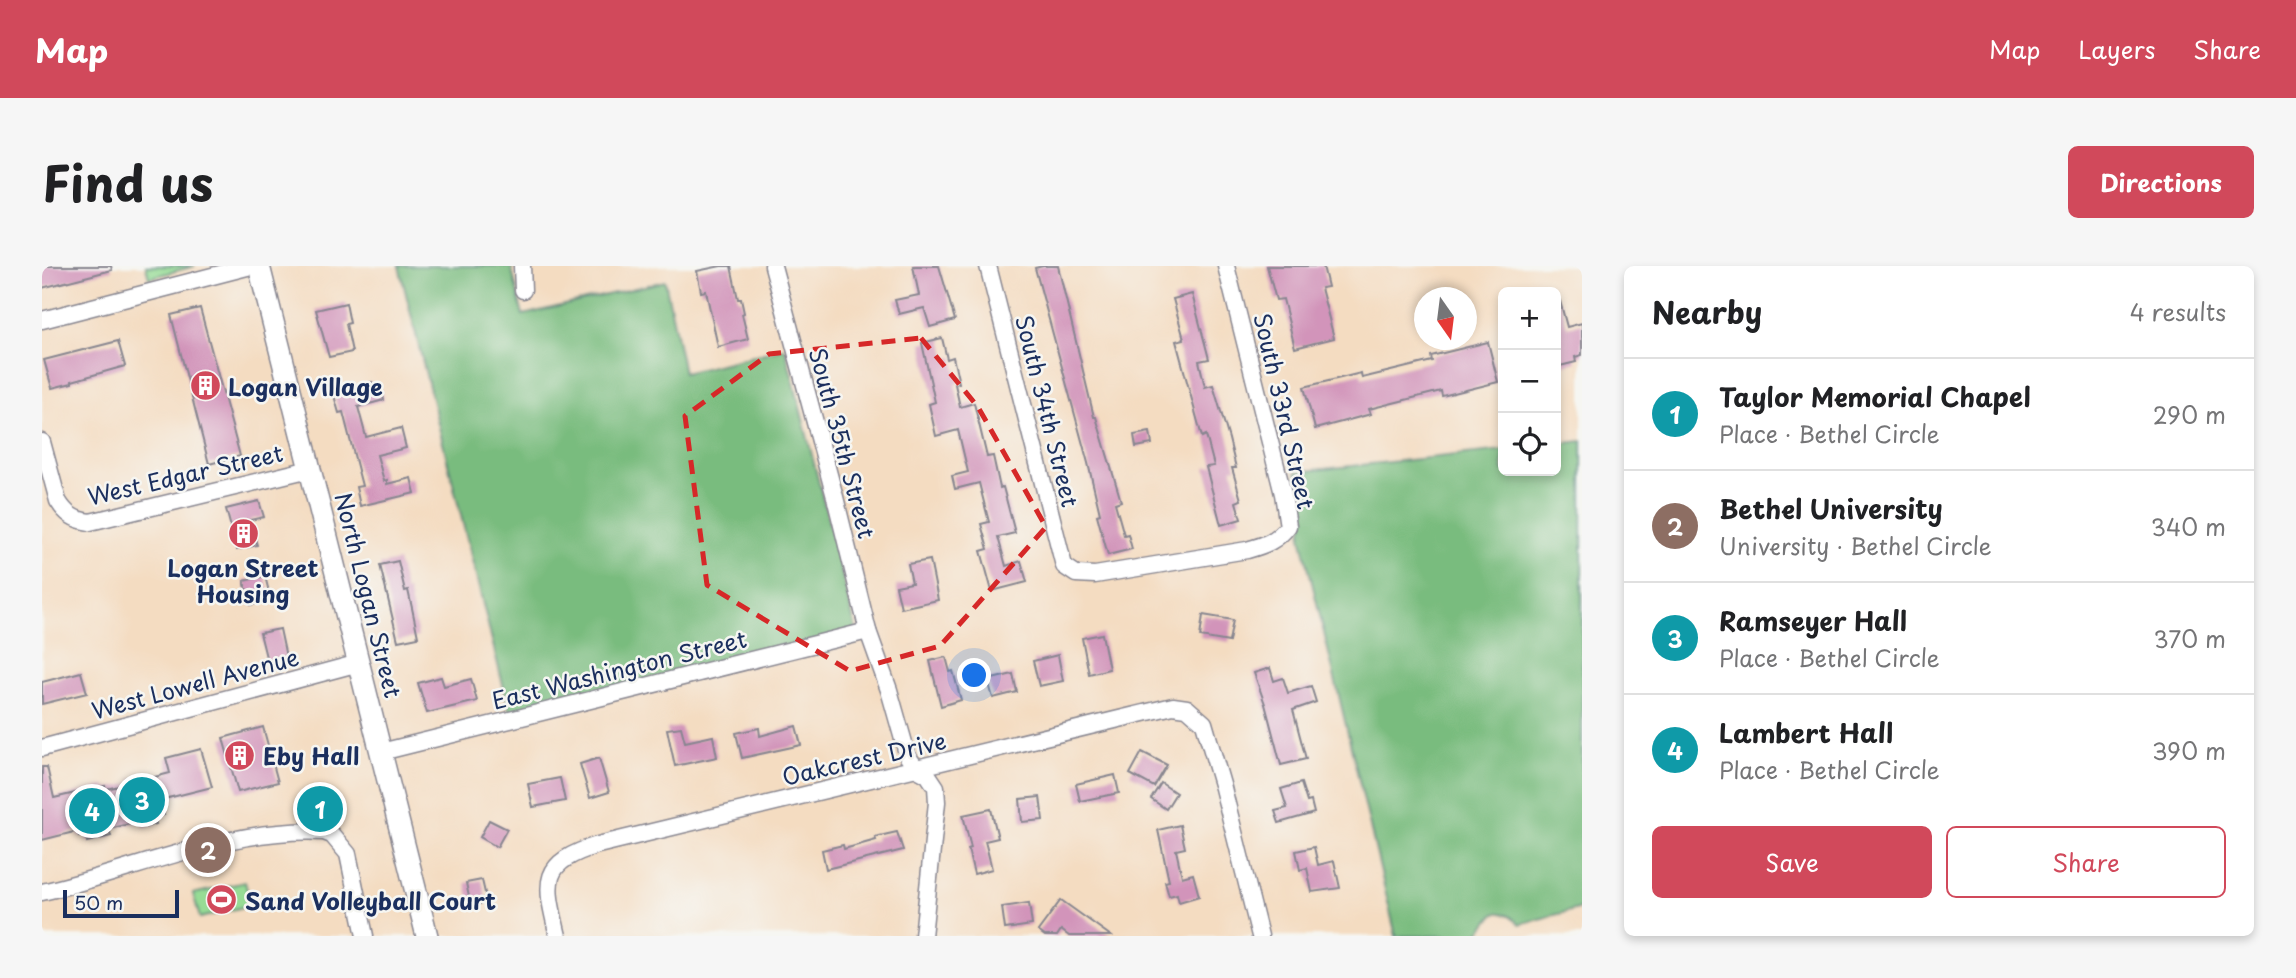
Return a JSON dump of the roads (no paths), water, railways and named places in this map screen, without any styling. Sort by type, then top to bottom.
[{"type":"street","points":[[42,320],[251,266]]},
{"type":"street","name":"North Logan Street","points":[[259,266],[427,936]]},
{"type":"street","points":[[522,266],[523,290]]},
{"type":"street","name":"South 35th Street","points":[[773,266],[868,631],[889,690],[908,757],[917,769],[928,775],[936,787],[937,802],[923,936]]},
{"type":"street","name":"South 34th Street","points":[[988,266],[1064,566],[1076,574],[1095,575],[1247,550],[1270,544],[1288,526]]},
{"type":"street","name":"South 33rd Street","points":[[1226,266],[1283,494],[1288,526]]},
{"type":"street","name":"West Edgar Street","points":[[42,442],[58,501],[71,517],[90,522],[310,469]]},
{"type":"street","name":"East Washington Street","points":[[381,752],[868,631]]},
{"type":"street","name":"West Lowell Avenue","points":[[42,748],[359,663]]},
{"type":"street","name":"Oakcrest Drive","points":[[558,936],[551,908],[549,880],[556,866],[573,853],[1173,706],[1187,708],[1204,723],[1260,936]]},
{"type":"street","points":[[42,892],[150,863],[207,844],[263,834],[324,832],[339,842],[348,854],[365,936]]},
{"type":"place","name":"Logan Village","points":[[205,386]]},
{"type":"place","name":"Logan Street Housing","points":[[243,533]]},
{"type":"place","name":"Eby Hall","points":[[240,755]]},
{"type":"place","name":"Ramseyer Hall","points":[[142,800]]},
{"type":"place","name":"Taylor Memorial Chapel","points":[[320,809]]},
{"type":"place","name":"Lambert Hall","points":[[92,811]]},
{"type":"place","name":"Bethel University","points":[[208,850]]},
{"type":"place","name":"Sand Volleyball Court","points":[[222,900]]}]
